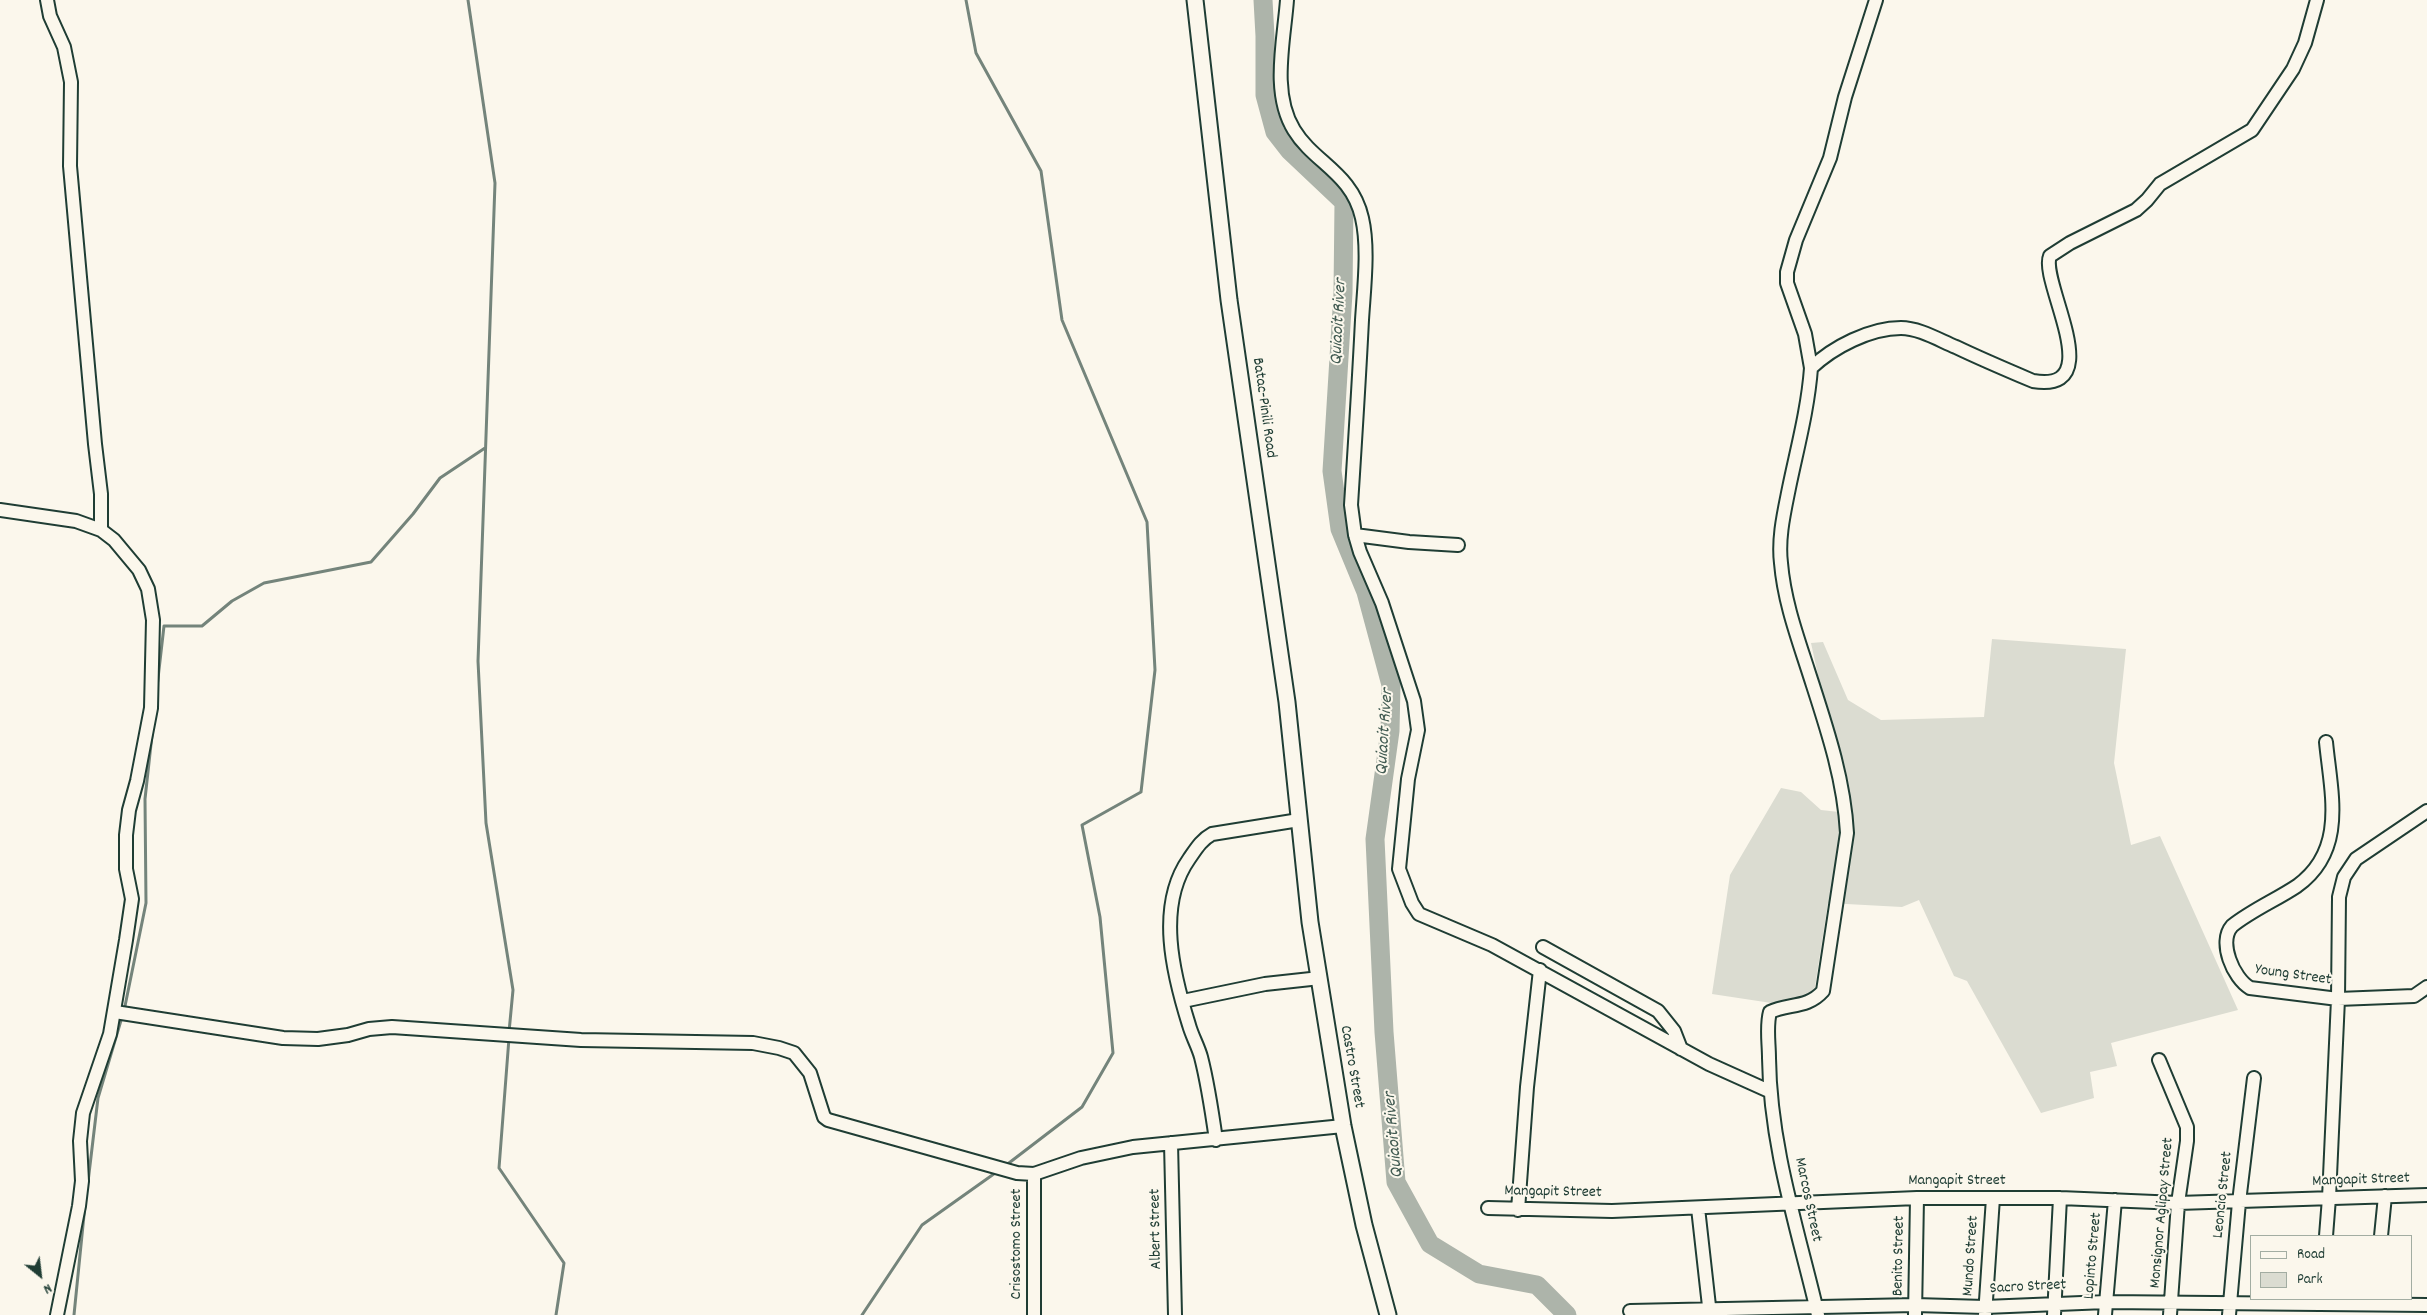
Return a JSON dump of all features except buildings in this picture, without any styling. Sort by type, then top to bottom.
[{"type":"main road","name":"Batac-Pinili Road","points":[[1195,0],[1229,300],[1276,619],[1299,820]]},
{"type":"main road","name":"Castro Street","points":[[1299,820],[1310,922],[1343,1126],[1364,1225],[1388,1315]]},
{"type":"street","points":[[46,0],[50,16],[64,47],[71,82],[70,166],[101,494],[101,530]]},
{"type":"street","points":[[1288,0],[1281,90],[1285,111],[1294,131],[1336,172],[1351,191],[1359,205],[1363,220],[1365,270],[1351,505],[1355,535],[1360,552],[1382,602],[1414,701],[1418,730],[1408,779],[1399,869],[1406,891],[1419,914],[1492,945],[1682,1049],[1770,1092]]},
{"type":"street","points":[[1811,368],[1805,334],[1787,283],[1787,272],[1796,240],[1830,158],[1845,97],[1876,0]]},
{"type":"street","points":[[1811,368],[1822,358],[1844,344],[1877,332],[1902,328],[1927,335],[2033,381],[2047,384],[2057,381],[2064,374],[2068,365],[2068,353],[2066,328],[2049,273],[2048,261],[2050,256],[2070,243],[2136,210],[2160,184],[2252,130],[2293,69],[2305,42],[2317,0]]},
{"type":"street","name":"Marcos Street","points":[[1811,368],[1809,390],[1783,518],[1780,544],[1781,565],[1793,623],[1828,731],[1846,811],[1847,833],[1823,991],[1817,998],[1803,1005],[1774,1010],[1769,1014],[1770,1092],[1788,1203],[1817,1311]]},
{"type":"street","points":[[0,510],[76,521],[101,530],[114,540],[139,570],[148,589],[154,620],[151,708],[137,781],[129,810],[126,835],[126,869],[132,899],[121,1013],[83,1113],[80,1141],[82,1181],[79,1206],[57,1315]]},
{"type":"street","points":[[1355,535],[1409,542],[1458,545]]},
{"type":"street","name":"Young Street","points":[[2326,742],[2333,820],[2330,838],[2322,859],[2311,875],[2295,887],[2232,926],[2226,932],[2225,942],[2229,958],[2240,979],[2250,988],[2338,999],[2326,1235]]},
{"type":"street","points":[[2427,811],[2356,859],[2344,876],[2339,897],[2338,999],[2414,996],[2427,987]]},
{"type":"street","points":[[1216,1140],[1207,1080],[1183,1001],[1172,952],[1171,934],[1176,884],[1182,869],[1202,841],[1212,834],[1299,820]]},
{"type":"street","points":[[1543,946],[1658,1011],[1674,1031],[1682,1049]]},
{"type":"street","points":[[1518,1210],[1527,1087],[1540,970]]},
{"type":"street","points":[[1183,1001],[1265,984],[1320,978]]},
{"type":"street","points":[[121,1013],[283,1038],[318,1039],[348,1036],[369,1029],[392,1027],[581,1040],[753,1043],[794,1053],[810,1073],[822,1110],[828,1120],[947,1152],[974,1162],[1034,1174],[1105,1152],[1171,1143],[1343,1126]]},
{"type":"street","name":"Monsignor Aglipay Street","points":[[2159,1060],[2186,1127],[2187,1141],[2178,1203],[2170,1309]]},
{"type":"street","name":"Leoncio Street","points":[[2230,1309],[2239,1202],[2254,1078]]},
{"type":"street","name":"Albert Street","points":[[1171,1143],[1175,1315]]},
{"type":"street","name":"Crisostomo Street","points":[[1034,1174],[1034,1315]]},
{"type":"street","name":"Mangapit Street","points":[[1488,1208],[1518,1210],[1698,1208],[1916,1198],[2060,1198],[2178,1203],[2427,1195]]},
{"type":"street","points":[[2382,1235],[2385,1196]]},
{"type":"street","name":"Benito Street","points":[[1915,1310],[1916,1198]]},
{"type":"street","name":"Mundo Street","points":[[1985,1311],[1992,1198]]},
{"type":"street","points":[[2055,1309],[2060,1198]]},
{"type":"street","name":"Lopinto Street","points":[[2105,1315],[2115,1200]]},
{"type":"street","points":[[1698,1208],[1710,1312]]},
{"type":"street","name":"Sacro Street","points":[[1630,1311],[1985,1311],[2055,1309],[2106,1302],[2170,1309],[2427,1305]]},
{"type":"green space","points":[[1992,639],[2126,649],[2114,763],[2131,845],[2160,836],[2238,1010],[2111,1043],[2117,1066],[2090,1072],[2094,1098],[2041,1113],[1967,981],[1954,976],[1919,900],[1902,907],[1828,903],[1814,993],[1778,1004],[1712,994],[1730,875],[1781,788],[1801,792],[1821,810],[1848,813],[1811,643],[1823,642],[1848,700],[1881,720],[1984,717]]},
{"type":"waterway","points":[[468,0],[495,183],[478,661],[486,823],[513,990],[509,1032]]},
{"type":"waterway","points":[[966,0],[976,53],[1041,171],[1062,320],[1147,522],[1155,670],[1141,792],[1082,825],[1100,917],[1113,1053],[1082,1107],[1005,1166]]},
{"type":"waterway","name":"Quiaoit River","points":[[1263,0],[1265,95],[1275,132],[1289,150],[1344,202],[1343,293],[1332,471],[1340,529],[1366,592],[1391,685],[1390,731],[1375,839],[1384,1032],[1396,1182],[1430,1244],[1479,1274],[1537,1285],[1567,1315]]},
{"type":"waterway","points":[[157,687],[164,626],[202,626],[232,601],[264,583],[371,562],[413,514],[440,478],[485,448]]},
{"type":"waterway","points":[[124,1011],[146,903],[145,799],[152,735]]},
{"type":"waterway","points":[[88,1182],[98,1098],[122,1017]]},
{"type":"waterway","points":[[509,1038],[499,1168],[564,1263],[556,1315]]},
{"type":"waterway","points":[[862,1315],[922,1225],[998,1171]]},
{"type":"waterway","points":[[74,1315],[85,1205]]}]
